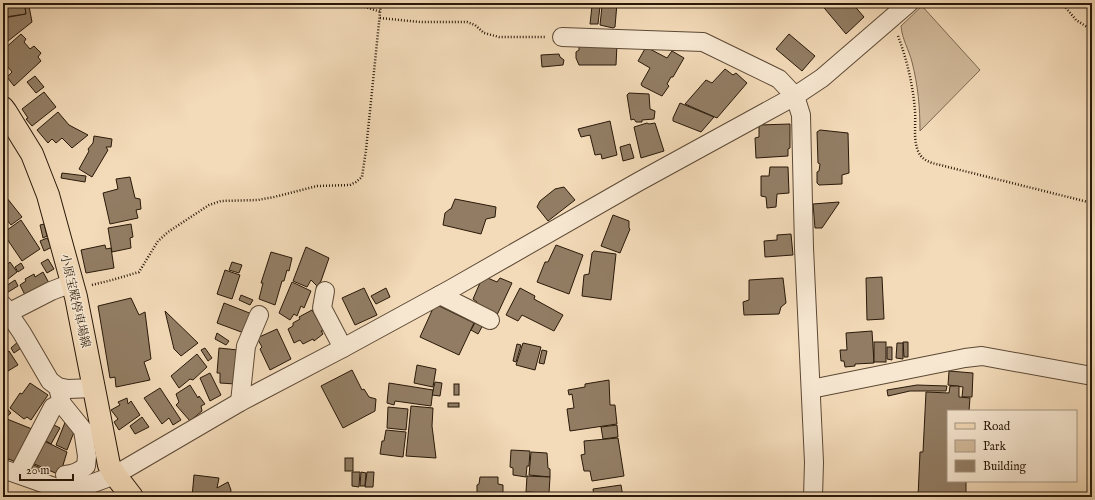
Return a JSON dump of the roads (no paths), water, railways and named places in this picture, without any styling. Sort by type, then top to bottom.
[{"type":"main road","name":"小原宝殿停車場線","points":[[3,108],[32,154],[48,195],[73,286],[109,465],[114,475],[132,497]]},
{"type":"street","points":[[94,388],[72,389],[60,395],[11,471],[57,488],[72,491],[114,475],[240,402],[440,295],[638,182],[795,96],[822,78],[909,3]]},
{"type":"street","points":[[562,37],[703,42],[779,79],[795,96],[801,115],[804,248],[814,462],[813,497]]},
{"type":"street","points":[[65,475],[80,471],[86,466],[87,456],[83,430],[50,381],[6,309],[51,291],[73,286]]},
{"type":"street","points":[[325,291],[322,308],[342,348]]},
{"type":"street","points":[[440,295],[490,320]]},
{"type":"street","points":[[240,402],[246,346],[259,315]]},
{"type":"street","points":[[811,389],[965,358],[982,356],[1092,376]]}]
